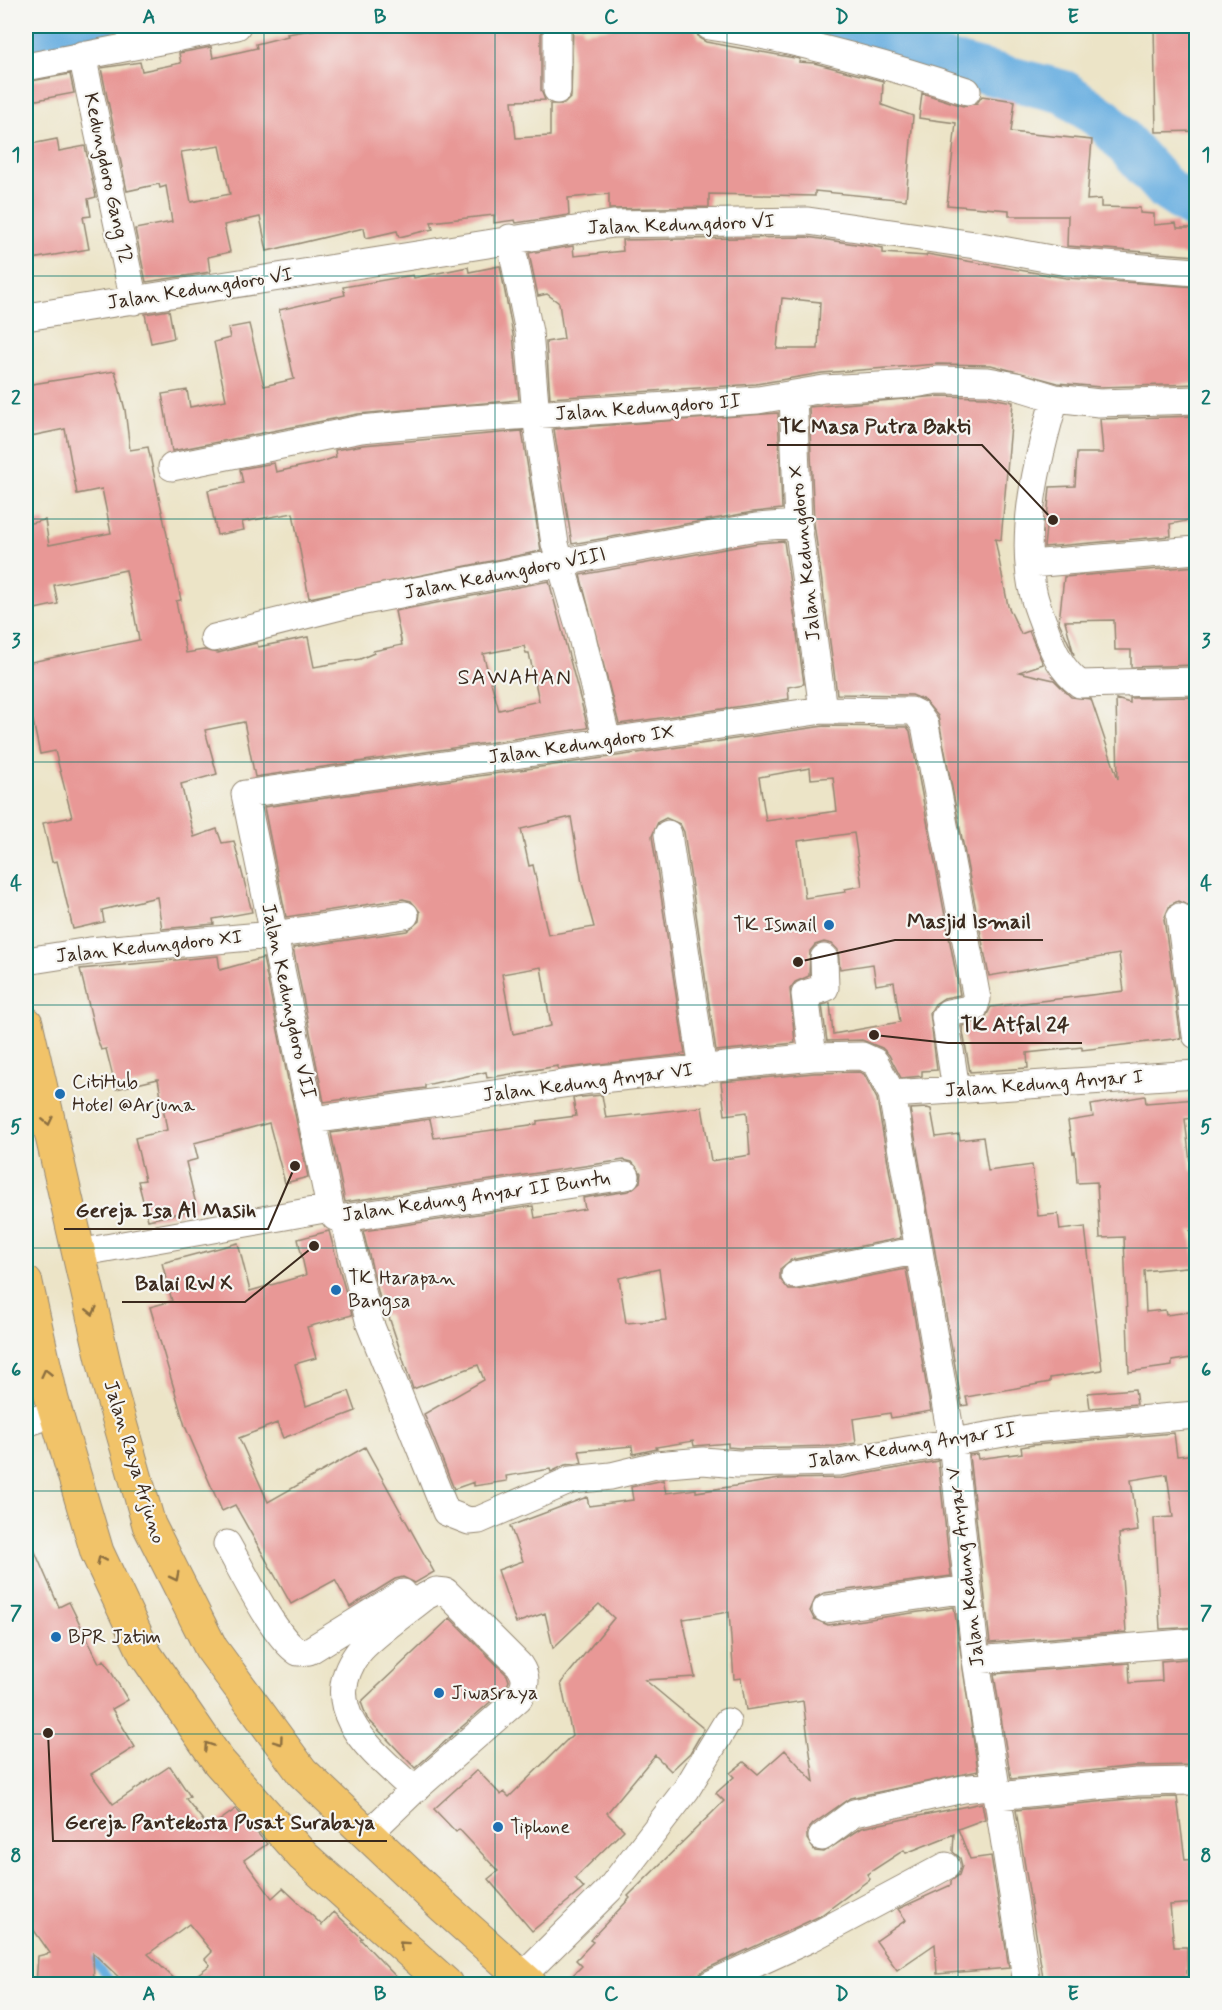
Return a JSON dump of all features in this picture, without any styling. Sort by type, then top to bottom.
[{"type":"highway","name":"Jalan Raya Arjuno","points":[[26,1023],[108,1381],[149,1525],[211,1648],[303,1772],[526,1981]]},
{"type":"highway","points":[[28,1304],[56,1413],[97,1552],[145,1654],[219,1762],[303,1856],[446,1984]]},
{"type":"street","points":[[26,67],[209,27],[237,26]]},
{"type":"street","points":[[557,26],[557,90]]},
{"type":"street","points":[[709,26],[800,42],[901,69],[967,91]]},
{"type":"street","name":"Kedungdoro Gang 12","points":[[82,55],[134,301]]},
{"type":"street","name":"Jalan Kedungdoro VI","points":[[26,316],[134,301],[510,238],[613,224],[808,221],[975,245],[1067,262],[1197,272]]},
{"type":"street","points":[[510,238],[529,332],[536,416],[561,564],[580,629],[607,741]]},
{"type":"street","name":"Jalan Kedungdoro II","points":[[172,467],[362,429],[471,419],[758,400],[824,389],[915,384],[938,380],[968,380],[1016,386],[1055,398],[1099,403],[1197,400]]},
{"type":"street","name":"Jalan Kedungdoro X","points":[[793,395],[798,524],[823,710]]},
{"type":"street","points":[[1055,398],[1039,451],[1030,501],[1030,564],[1034,595],[1052,646],[1062,666],[1080,684],[1197,681]]},
{"type":"street","name":"Jalan Kedungdoro VIII","points":[[214,638],[349,604],[681,539],[756,527],[798,524]]},
{"type":"street","points":[[1030,564],[1197,550]]},
{"type":"street","name":"Jalan Kedungdoro IX","points":[[245,794],[823,710],[911,711],[917,714],[926,725],[977,999],[974,1008],[948,1013],[945,1017],[956,1090]]},
{"type":"street","name":"Jalan Kedungdoro VII","points":[[245,794],[313,1119],[337,1213]]},
{"type":"street","points":[[668,834],[703,1070]]},
{"type":"street","name":"Jalan Kedungdoro XI","points":[[26,961],[90,951],[273,935],[405,915]]},
{"type":"street","points":[[1180,917],[1197,1035]]},
{"type":"street","points":[[813,1057],[805,994],[825,988],[824,958]]},
{"type":"street","name":"Jalan Kedung Anyar VI","points":[[313,1119],[591,1080],[813,1057],[862,1056]]},
{"type":"street","name":"Jalan Kedung Anyar V","points":[[862,1056],[875,1062],[892,1094],[952,1442],[976,1660],[1027,1984]]},
{"type":"street","name":"Jalan Kedung Anyar I","points":[[892,1094],[1197,1074]]},
{"type":"street","name":"Jalan Kedung Anyar II Buntu","points":[[78,1253],[337,1213],[626,1176]]},
{"type":"street","name":"Jalan Kedung Anyar II","points":[[337,1213],[370,1324],[446,1512],[469,1521],[479,1520],[571,1480],[611,1476],[656,1465],[703,1461],[738,1464],[839,1462],[1021,1430],[1197,1415]]},
{"type":"street","points":[[795,1275],[919,1250]]},
{"type":"street","points":[[26,1423],[56,1413]]},
{"type":"street","points":[[227,1544],[290,1647],[298,1652],[309,1651],[403,1593]]},
{"type":"street","points":[[826,1610],[968,1589]]},
{"type":"street","points":[[368,1834],[414,1790],[519,1698],[526,1686],[526,1675],[446,1593],[436,1591],[426,1596],[359,1652],[346,1675],[344,1709],[349,1721],[368,1746],[414,1790]]},
{"type":"street","points":[[326,1641],[359,1652]]},
{"type":"street","points":[[976,1660],[1197,1642]]},
{"type":"street","points":[[526,1981],[609,1890],[686,1790],[727,1722]]},
{"type":"street","points":[[822,1837],[854,1813],[963,1789],[997,1791],[1137,1782],[1197,1781]]},
{"type":"street","points":[[711,1984],[811,1938],[946,1866]]},
{"type":"shaded area","points":[[867,26],[917,26],[918,38]]},
{"type":"building","points":[[336,26],[541,26],[541,90],[545,100],[512,101],[516,138],[550,136],[550,104],[564,104],[571,97],[573,26],[582,26],[583,32],[625,26],[694,27],[699,38],[706,42],[800,59],[799,62],[814,63],[883,81],[882,105],[913,116],[906,200],[815,191],[815,196],[709,194],[709,207],[609,209],[609,194],[568,198],[569,215],[516,223],[515,220],[494,223],[494,215],[431,222],[433,229],[399,237],[397,231],[366,238],[364,228],[267,251],[260,217],[224,225],[230,252],[208,257],[210,272],[146,282],[135,229],[172,222],[166,186],[160,188],[159,184],[127,191],[101,68],[140,62],[142,71],[181,63],[179,53],[211,47],[213,58],[257,48],[256,44],[288,36],[287,34]],"holes":[[[220,146],[230,194],[191,202],[181,152]]]},
{"type":"building","points":[[1154,26],[1197,26],[1197,131],[1156,132]]},
{"type":"building","points":[[70,74],[74,93],[26,102],[26,82]]},
{"type":"building","points":[[922,93],[963,106],[977,103],[982,96],[1015,101],[1011,132],[1092,140],[1087,200],[1101,199],[1101,207],[1140,208],[1140,213],[1154,214],[1154,225],[1176,223],[1177,228],[1197,228],[1197,256],[1067,246],[1068,216],[1009,216],[1009,210],[947,205],[956,123],[919,118]]},
{"type":"building","points":[[57,139],[59,151],[85,146],[96,197],[88,199],[91,216],[83,217],[89,249],[26,260],[26,145]]},
{"type":"building","points":[[807,237],[883,248],[883,253],[926,256],[927,254],[1066,278],[1197,287],[1197,384],[1100,387],[1058,383],[991,365],[938,364],[822,373],[756,384],[550,398],[546,342],[564,339],[559,303],[547,294],[538,296],[529,253],[573,246],[574,256],[623,251],[622,240]],"holes":[[[782,298],[820,302],[818,349],[777,349]]]},
{"type":"building","points":[[500,266],[513,334],[519,400],[358,414],[172,451],[162,394],[187,390],[190,407],[226,400],[214,342],[230,338],[228,328],[249,324],[264,386],[294,379],[279,310],[345,295],[343,287],[413,275],[414,278],[468,267],[469,272]]},
{"type":"building","points":[[169,310],[174,338],[151,343],[145,314]]},
{"type":"building","points":[[115,371],[125,410],[130,450],[148,447],[181,600],[176,601],[186,653],[204,650],[218,653],[257,643],[258,647],[308,637],[314,667],[360,659],[374,653],[373,651],[402,645],[395,611],[549,581],[588,728],[255,777],[244,722],[205,730],[217,774],[181,784],[194,837],[217,829],[222,843],[234,841],[252,912],[213,919],[214,924],[162,929],[157,897],[102,910],[104,922],[73,929],[57,861],[52,862],[43,823],[72,817],[55,751],[40,754],[33,721],[26,723],[26,663],[139,640],[126,570],[54,585],[58,604],[26,611],[26,524],[45,520],[49,545],[111,533],[102,489],[77,494],[65,429],[26,437],[26,385]],"holes":[[[524,646],[526,653],[529,653],[539,701],[499,710],[483,654]]]},
{"type":"building","points":[[939,396],[986,397],[1013,402],[1001,540],[995,539],[1008,606],[1021,634],[1029,631],[1043,664],[1019,672],[1054,680],[1071,697],[1091,699],[1118,779],[1116,699],[1130,703],[1130,698],[1197,697],[1197,921],[1192,907],[1178,901],[1170,905],[1164,919],[1181,1038],[1082,1050],[1082,1047],[1027,1053],[1028,1068],[970,1072],[962,1026],[984,1020],[991,1007],[1124,991],[1119,954],[989,976],[938,716],[924,700],[912,695],[837,694],[814,523],[809,407]]},
{"type":"building","points":[[778,413],[782,509],[753,512],[572,544],[554,429]]},
{"type":"building","points":[[1197,416],[1197,470],[1192,471],[1197,494],[1197,519],[1170,524],[1171,536],[1044,547],[1050,487],[1075,486],[1077,453],[1103,453],[1100,419]]},
{"type":"building","points":[[522,431],[541,551],[309,598],[293,513],[242,522],[244,530],[217,535],[208,490],[243,483],[240,469],[274,463],[276,472],[321,462],[336,457],[335,450],[363,445]]},
{"type":"building","points":[[784,541],[804,684],[788,687],[789,699],[619,724],[580,575],[758,543]]},
{"type":"building","points":[[1197,566],[1197,665],[1131,667],[1131,650],[1115,650],[1114,620],[1065,621],[1074,655],[1059,622],[1064,577]]},
{"type":"building","points":[[824,726],[907,727],[910,731],[960,995],[944,998],[935,1004],[930,1013],[937,1070],[922,1071],[922,1076],[901,1078],[889,1055],[882,1048],[862,1040],[827,1041],[822,1005],[830,1003],[833,1034],[900,1022],[894,982],[876,985],[873,964],[840,969],[838,950],[832,944],[824,942],[815,945],[810,951],[809,976],[795,982],[790,989],[795,1043],[716,1051],[684,832],[680,824],[666,818],[658,822],[652,836],[685,1054],[558,1069],[558,1066],[487,1078],[486,1072],[425,1085],[425,1088],[324,1102],[293,948],[407,931],[419,921],[420,912],[411,901],[403,899],[286,917],[264,807]],"holes":[[[810,768],[811,779],[833,777],[837,811],[766,821],[759,777]],[[571,817],[582,883],[594,927],[548,935],[533,865],[529,866],[521,829]],[[854,833],[862,886],[845,889],[846,892],[805,898],[798,841]],[[541,967],[551,1026],[513,1034],[502,974]]]},
{"type":"building","points":[[218,956],[220,970],[263,958],[308,1177],[285,1183],[269,1123],[194,1143],[198,1159],[186,1162],[197,1209],[148,1220],[138,1181],[145,1180],[135,1138],[167,1130],[158,1079],[116,1089],[106,1049],[101,1050],[96,1035],[80,969]]},
{"type":"building","points":[[859,1072],[864,1074],[877,1099],[901,1238],[791,1260],[780,1269],[780,1279],[789,1290],[798,1290],[906,1269],[931,1411],[891,1418],[890,1413],[853,1419],[856,1443],[837,1446],[739,1448],[728,1447],[728,1443],[694,1446],[693,1441],[656,1447],[657,1449],[633,1454],[632,1446],[579,1451],[582,1463],[565,1465],[551,1472],[550,1469],[506,1476],[507,1481],[474,1486],[474,1482],[454,1489],[424,1414],[484,1380],[478,1365],[413,1389],[388,1314],[384,1315],[363,1231],[533,1206],[535,1218],[585,1209],[583,1198],[629,1191],[640,1182],[641,1173],[632,1162],[624,1160],[345,1202],[331,1133],[430,1119],[434,1138],[537,1124],[537,1121],[576,1116],[573,1098],[602,1095],[606,1118],[702,1107],[711,1161],[750,1155],[747,1112],[725,1115],[721,1082],[814,1073]],"holes":[[[659,1269],[666,1320],[626,1323],[619,1278]]]},
{"type":"building","points":[[1145,1096],[1146,1103],[1197,1099],[1197,1117],[1185,1119],[1191,1171],[1197,1170],[1197,1230],[1190,1231],[1196,1266],[1144,1271],[1146,1312],[1165,1310],[1166,1315],[1197,1311],[1197,1357],[1172,1361],[1172,1366],[1129,1372],[1124,1237],[1100,1238],[1097,1182],[1077,1183],[1075,1152],[1073,1153],[1068,1121],[1093,1117],[1091,1105]]},
{"type":"building","points":[[910,1109],[931,1109],[936,1137],[959,1134],[960,1140],[983,1137],[988,1171],[1032,1165],[1038,1216],[1058,1214],[1060,1230],[1085,1227],[1102,1370],[1050,1378],[1050,1382],[966,1397],[968,1405],[962,1406]]},
{"type":"building","points":[[329,1231],[352,1315],[307,1327],[316,1358],[295,1364],[306,1406],[349,1391],[356,1411],[283,1438],[277,1423],[239,1438],[268,1502],[365,1447],[434,1572],[415,1583],[403,1577],[395,1579],[350,1607],[335,1580],[291,1604],[235,1505],[222,1511],[185,1426],[150,1307],[172,1301],[162,1263],[238,1243],[250,1291],[306,1275],[298,1239]]},
{"type":"building","points":[[1135,1389],[1137,1404],[1090,1408],[1088,1393]]},
{"type":"building","points":[[1174,1433],[1177,1456],[1197,1454],[1197,1627],[1160,1629],[1154,1518],[1173,1517],[1167,1474],[1131,1480],[1138,1531],[1119,1534],[1126,1632],[990,1643],[969,1455],[977,1454],[978,1459],[1022,1453],[1021,1447],[1033,1445]]},
{"type":"building","points":[[938,1461],[951,1576],[824,1593],[816,1597],[810,1611],[814,1619],[828,1625],[954,1607],[978,1771],[850,1798],[813,1824],[807,1831],[807,1839],[815,1851],[824,1852],[861,1828],[982,1803],[985,1819],[958,1829],[970,1859],[991,1856],[1009,1968],[937,1974],[935,1944],[897,1970],[876,1941],[906,1920],[898,1909],[951,1885],[951,1881],[959,1875],[962,1866],[960,1858],[953,1852],[954,1834],[906,1853],[904,1850],[867,1874],[870,1879],[820,1916],[704,1970],[698,1975],[696,1984],[564,1984],[582,1966],[576,1960],[593,1942],[590,1940],[630,1898],[628,1896],[724,1801],[716,1793],[734,1777],[730,1773],[744,1762],[758,1774],[785,1750],[814,1782],[803,1701],[746,1710],[741,1678],[734,1679],[729,1612],[683,1619],[695,1677],[645,1680],[704,1729],[690,1753],[671,1771],[655,1755],[607,1813],[624,1830],[575,1878],[584,1888],[532,1931],[488,1879],[498,1871],[459,1829],[456,1832],[434,1809],[477,1770],[501,1795],[504,1792],[509,1797],[572,1735],[561,1683],[614,1618],[599,1604],[553,1648],[545,1613],[516,1623],[498,1570],[523,1561],[510,1526],[587,1497],[589,1506],[633,1500],[631,1487],[663,1480],[666,1493],[696,1489],[696,1492],[780,1479],[842,1478]]},
{"type":"building","points":[[26,1531],[59,1607],[69,1602],[99,1663],[104,1660],[128,1700],[112,1709],[135,1747],[91,1774],[113,1804],[170,1766],[190,1796],[186,1799],[209,1828],[236,1809],[267,1844],[244,1860],[272,1898],[283,1888],[322,1925],[334,1912],[362,1938],[360,1939],[403,1984],[185,1984],[210,1965],[205,1959],[212,1952],[189,1924],[148,1954],[180,1984],[126,1984],[93,1953],[94,1984],[36,1984],[38,1956],[50,1953],[26,1919]]},
{"type":"building","name":"Jiwasraya","points":[[450,1618],[507,1675],[509,1681],[506,1688],[415,1768],[367,1718],[361,1702]]},
{"type":"building","points":[[1197,1658],[1197,1765],[1135,1766],[1011,1779],[994,1674],[1129,1663],[1130,1683],[1162,1681],[1161,1661]]},
{"type":"building","points":[[1177,1797],[1185,1860],[1197,1859],[1197,1903],[1170,1905],[1174,1947],[1187,1947],[1187,1984],[1044,1984],[1016,1810],[1138,1798]]},
{"type":"waterway","points":[[26,38],[94,26]]},
{"type":"waterway","points":[[805,26],[1064,92],[1104,120],[1167,190],[1196,209]]},
{"type":"waterway","points":[[87,1954],[114,1984]]},
{"type":"place","name":"TK Masa Putra Bakti","points":[[1053,520]]},
{"type":"place","name":"TK Ismail","points":[[829,925]]},
{"type":"place","name":"Masjid Ismail","points":[[798,962]]},
{"type":"place","name":"TK Atfal 24","points":[[874,1035]]},
{"type":"place","name":"CitiHub Hotel @Arjuna","points":[[60,1094]]},
{"type":"place","name":"Gereja Isa Al Masih","points":[[295,1166]]},
{"type":"place","name":"Balai RW X","points":[[314,1246]]},
{"type":"place","name":"TK Harapan Bangsa","points":[[336,1290]]},
{"type":"place","name":"BPR Jatim","points":[[56,1637]]},
{"type":"place","name":"Jiwasraya","points":[[439,1693]]},
{"type":"place","name":"Gereja Pantekosta Pusat Surabaya","points":[[48,1733]]},
{"type":"place","name":"Tiphone","points":[[498,1827]]},
{"type":"district","name":"SAWAHAN","points":[[515,678]]}]
